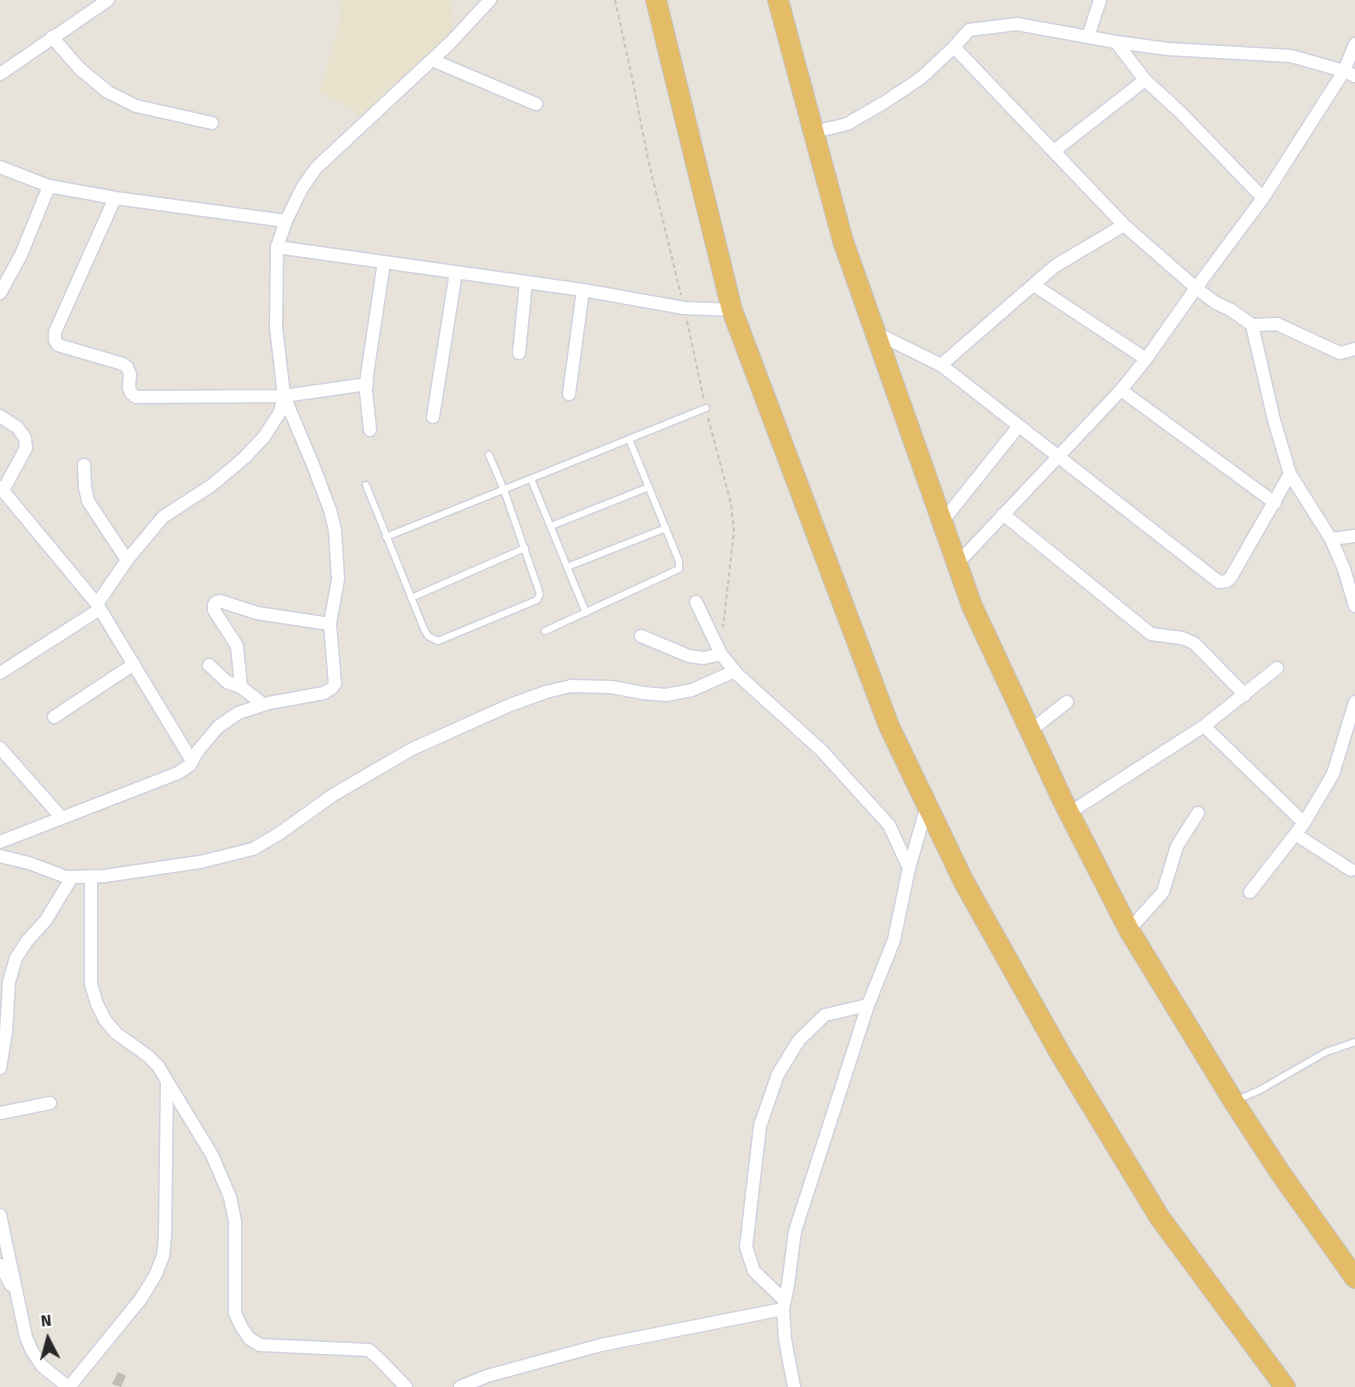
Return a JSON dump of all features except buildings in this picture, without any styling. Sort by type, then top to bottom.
[{"type":"highway","points":[[656,0],[732,310],[889,726],[964,882],[1061,1055],[1160,1218],[1286,1387]]},
{"type":"highway","points":[[778,0],[843,241],[972,606],[1069,813],[1129,930],[1234,1102],[1279,1171],[1355,1278]]},
{"type":"street","points":[[0,74],[108,0]]},
{"type":"street","points":[[0,842],[178,773],[192,761],[218,727],[238,713],[264,705],[317,695],[332,688],[335,684],[330,624],[338,579],[335,530],[313,465],[284,396],[276,327],[277,248],[286,221],[302,188],[316,168],[450,43],[490,0]]},
{"type":"street","points":[[1088,37],[1100,0]]},
{"type":"street","points":[[814,132],[847,124],[885,102],[921,78],[969,30],[1017,24],[1168,50],[1291,56],[1350,74]]},
{"type":"street","points":[[52,37],[80,69],[108,92],[136,106],[212,123]]},
{"type":"street","points":[[1116,42],[1145,80],[1179,111],[1263,198]]},
{"type":"street","points":[[956,566],[1121,390],[1146,359],[1350,74],[1355,44]]},
{"type":"street","points":[[954,47],[1124,225],[1196,288],[1252,325],[1277,324],[1340,353],[1355,349]]},
{"type":"street","points":[[432,60],[536,104]]},
{"type":"street","points":[[1054,151],[1145,80]]},
{"type":"street","points":[[0,167],[49,186],[115,198],[286,221]]},
{"type":"street","points":[[0,293],[21,255],[49,186]]},
{"type":"street","points":[[115,198],[55,332],[57,345],[123,364],[130,374],[129,388],[136,397],[284,396],[367,384]]},
{"type":"street","points":[[941,365],[1055,266],[1124,225]]},
{"type":"street","points":[[277,248],[583,290],[684,308],[732,310]]},
{"type":"street","points":[[370,429],[367,384],[384,262]]},
{"type":"street","points":[[433,417],[456,272]]},
{"type":"street","points":[[519,353],[526,282]]},
{"type":"street","points":[[1034,285],[1146,359]]},
{"type":"street","points":[[569,394],[583,290]]},
{"type":"street","points":[[1252,325],[1274,420],[1290,474],[1331,539],[1344,569],[1355,606]]},
{"type":"street","points":[[876,333],[941,365],[1018,428],[1219,582],[1227,581],[1231,577],[1290,474]]},
{"type":"street","points":[[1121,390],[1275,503]]},
{"type":"street","points":[[0,673],[99,607],[127,560],[163,517],[213,485],[264,437],[280,412],[284,396]]},
{"type":"street","points":[[0,416],[18,428],[24,438],[26,448],[2,489],[99,607],[192,761]]},
{"type":"street","points":[[942,522],[1018,428]]},
{"type":"street","points":[[84,465],[88,501],[127,560]]},
{"type":"street","points":[[1003,514],[1151,634],[1182,638],[1194,643],[1245,695]]},
{"type":"street","points":[[1331,539],[1355,536]]},
{"type":"street","points":[[241,687],[237,646],[214,610],[216,602],[220,601],[256,613],[330,624]]},
{"type":"street","points":[[696,602],[721,654],[735,671],[821,750],[889,825],[909,868]]},
{"type":"street","points":[[641,636],[689,656],[704,658],[721,654]]},
{"type":"street","points":[[54,717],[134,664]]},
{"type":"street","points":[[208,665],[227,682],[241,687],[264,705]]},
{"type":"street","points":[[1069,813],[1204,726],[1277,668]]},
{"type":"street","points":[[0,856],[29,863],[66,878],[91,877],[200,862],[253,849],[280,833],[333,795],[412,750],[510,705],[571,686],[611,687],[666,695],[692,690],[735,671]]},
{"type":"street","points":[[1030,731],[1067,702]]},
{"type":"street","points":[[1250,892],[1304,823],[1333,774],[1355,702]]},
{"type":"street","points":[[1204,726],[1304,823]]},
{"type":"street","points":[[0,748],[62,818]]},
{"type":"street","points":[[794,1387],[785,1339],[783,1304],[795,1231],[868,1005],[894,940],[909,868],[927,806]]},
{"type":"street","points":[[1129,930],[1163,892],[1177,846],[1198,813]]},
{"type":"street","points":[[1295,834],[1351,870]]},
{"type":"street","points":[[0,1068],[6,1032],[9,982],[16,958],[27,941],[46,920],[72,877]]},
{"type":"street","points":[[91,877],[91,984],[97,1004],[105,1020],[116,1033],[148,1056],[167,1080],[212,1155],[230,1197],[235,1221],[235,1313],[242,1328],[250,1339],[260,1345],[369,1350],[406,1387]]},
{"type":"street","points":[[783,1304],[754,1271],[746,1247],[760,1126],[778,1074],[798,1040],[825,1015],[868,1005]]},
{"type":"street","points":[[0,1215],[3,1247],[17,1294],[26,1337],[42,1366],[68,1387],[140,1300],[155,1276],[163,1256],[167,1080]]},
{"type":"street","points":[[0,1113],[50,1102]]},
{"type":"street","points":[[0,1265],[17,1294]]},
{"type":"street","points":[[460,1387],[487,1376],[601,1345],[783,1304]]},
{"type":"lane","points":[[386,537],[706,408]]},
{"type":"lane","points":[[545,631],[679,569],[679,561],[629,439]]},
{"type":"lane","points":[[366,485],[428,636],[438,640],[537,600],[540,594],[504,490],[489,455]]},
{"type":"lane","points":[[531,479],[586,613]]},
{"type":"lane","points":[[551,526],[649,487]]},
{"type":"lane","points":[[567,567],[666,528]]},
{"type":"lane","points":[[411,598],[525,548]]},
{"type":"lane","points":[[1234,1102],[1260,1090],[1326,1052],[1355,1042]]},
{"type":"path","points":[[615,0],[648,159],[706,408],[731,504],[734,531],[721,654]]},
{"type":"shaded area","points":[[341,0],[451,0],[454,35],[371,120],[320,91],[340,22]]}]
